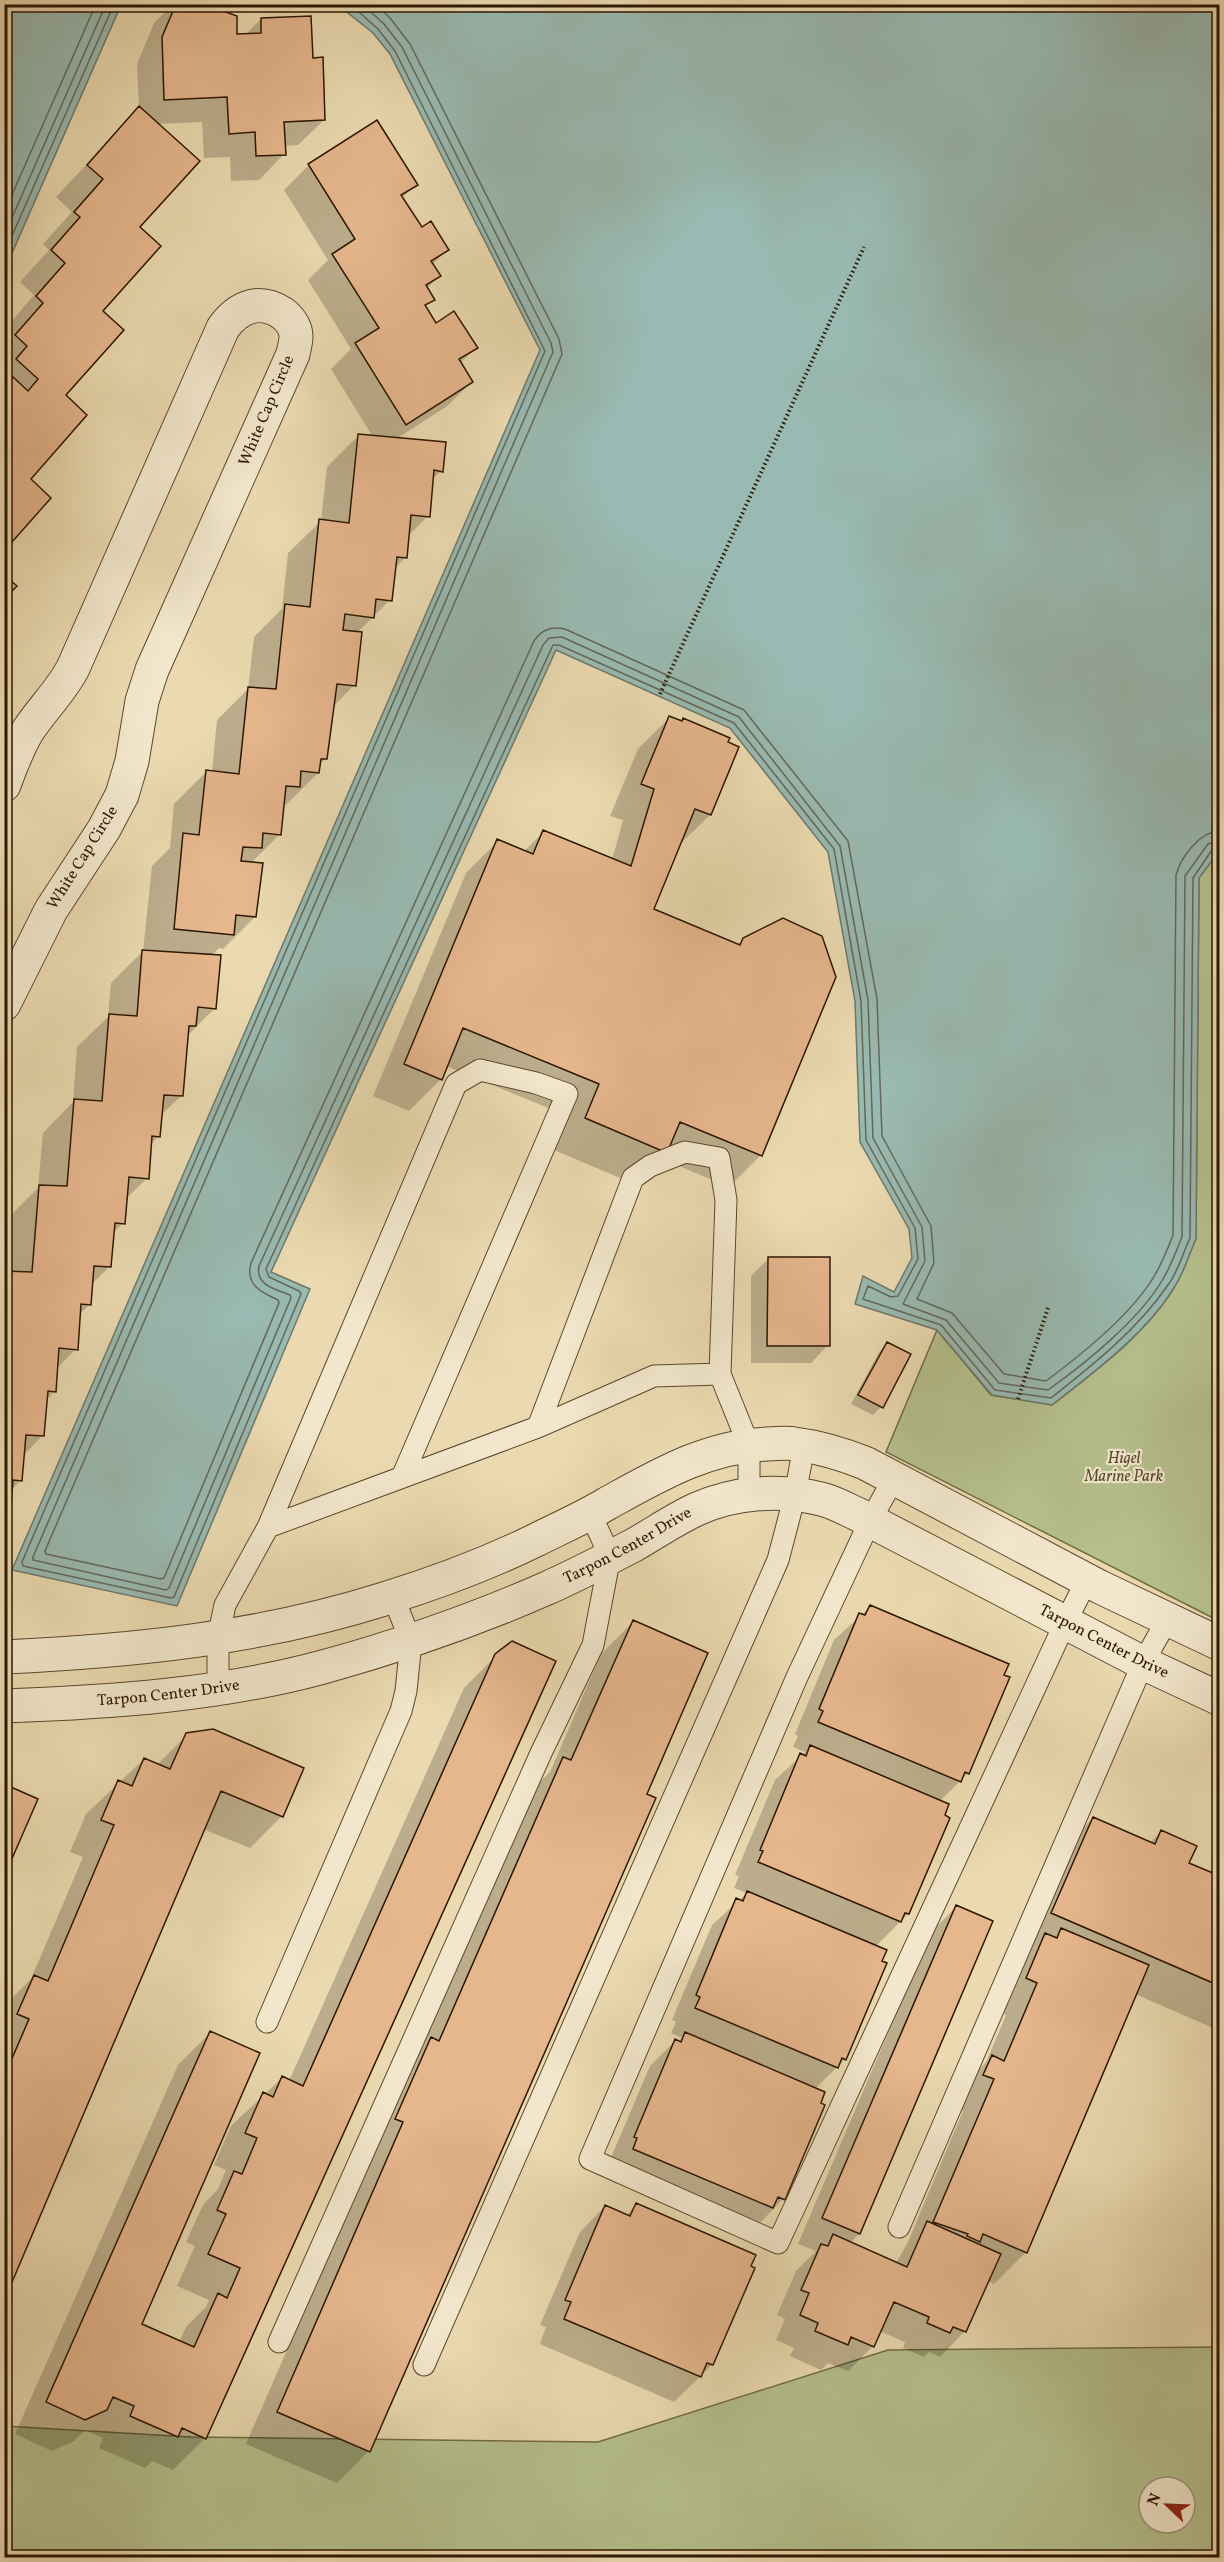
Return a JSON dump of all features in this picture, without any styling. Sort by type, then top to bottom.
[{"type":"street","name":"White Cap Circle","points":[[4,785],[12,761],[29,729],[64,685],[73,668],[223,328],[232,314],[249,306],[261,304],[272,306],[288,318],[296,334],[293,354],[152,670],[142,701],[132,761],[122,795],[104,829],[51,910],[4,1004]]},
{"type":"street","points":[[4,1657],[147,1648],[218,1638],[306,1621],[393,1596],[461,1573],[533,1542],[673,1468],[698,1458],[749,1446],[793,1443],[831,1450],[865,1463],[1087,1580],[1220,1644]]},
{"type":"street","name":"Tarpon Center Drive","points":[[4,1706],[160,1697],[321,1668],[411,1642],[473,1620],[547,1588],[699,1508],[721,1500],[749,1495],[795,1495],[824,1500],[870,1521],[1143,1663],[1220,1699]]},
{"type":"lane","points":[[218,1688],[218,1638],[225,1605],[268,1527],[456,1084],[480,1070],[536,1083],[567,1094],[403,1475]]},
{"type":"lane","points":[[538,1427],[633,1178],[650,1166],[685,1152],[719,1158],[724,1189],[720,1374],[749,1446],[749,1495]]},
{"type":"lane","points":[[268,1527],[403,1475],[538,1427],[654,1376],[720,1374]]},
{"type":"lane","points":[[424,2365],[778,1560],[795,1495],[804,1446]]},
{"type":"lane","points":[[894,1478],[870,1521],[797,1677],[590,2159],[778,2243],[1087,1580]]},
{"type":"lane","points":[[279,2342],[536,1764],[593,1645],[610,1556],[590,1513]]},
{"type":"lane","points":[[267,2022],[401,1711],[406,1691],[411,1642],[393,1596]]},
{"type":"lane","points":[[900,2227],[1143,1663],[1167,1620]]},
{"type":"path","points":[[660,694],[864,247]]},
{"type":"path","points":[[1018,1400],[1048,1308]]},
{"type":"green space","name":"Higel Marine Park","points":[[1219,850],[1219,1621],[886,1452],[937,1330],[991,1395],[1052,1405],[1135,1336],[1164,1303],[1178,1281],[1196,1239],[1199,877]]},
{"type":"green space","points":[[1219,2347],[1219,2557],[5,2557],[4,2426],[191,2437],[598,2442],[888,2350]]},
{"type":"water","points":[[4,5],[121,5],[5,269]]},
{"type":"water","points":[[338,5],[1219,5],[1220,850],[1199,878],[1196,1239],[1178,1281],[1150,1320],[1119,1351],[1052,1405],[992,1395],[937,1330],[855,1304],[863,1276],[894,1292],[912,1258],[909,1229],[860,1142],[855,1001],[828,852],[730,728],[556,650],[271,1272],[310,1289],[177,1606],[12,1570],[540,350],[390,54],[373,33]]},
{"type":"building","points":[[176,4],[204,4],[237,16],[237,34],[261,33],[261,18],[311,16],[313,58],[323,57],[325,120],[284,122],[286,155],[256,156],[255,132],[229,134],[227,97],[164,100],[162,37]]},
{"type":"building","points":[[139,106],[200,161],[140,227],[161,246],[103,311],[124,330],[66,395],[87,415],[31,479],[51,498],[4,551],[4,386],[13,377],[28,391],[38,379],[16,359],[27,346],[15,335],[43,303],[36,296],[65,263],[51,250],[80,217],[74,212],[103,179],[87,165]]},
{"type":"building","points":[[377,120],[418,185],[401,195],[422,227],[431,221],[449,250],[431,261],[441,276],[426,285],[435,300],[425,305],[436,323],[454,311],[478,348],[459,359],[473,382],[406,425],[355,343],[379,328],[332,254],[355,239],[308,164]]},
{"type":"building","points":[[358,434],[446,442],[443,472],[434,470],[430,517],[411,515],[407,558],[397,557],[392,601],[376,599],[374,618],[345,614],[343,630],[362,632],[356,686],[337,684],[327,759],[321,759],[319,773],[301,771],[300,787],[286,786],[281,835],[263,833],[262,848],[243,847],[241,861],[263,863],[256,917],[236,915],[234,935],[174,929],[183,833],[199,835],[206,770],[239,774],[248,687],[276,689],[285,604],[310,607],[319,519],[349,523]]},
{"type":"building","points":[[4,575],[17,586],[4,599]]},
{"type":"building","points":[[669,716],[682,721],[683,718],[730,738],[728,742],[739,747],[711,815],[695,809],[654,909],[740,945],[743,938],[783,918],[822,936],[836,977],[762,1156],[680,1122],[667,1153],[585,1118],[599,1084],[463,1028],[442,1080],[404,1064],[497,839],[533,854],[543,830],[631,866],[654,789],[641,784]]},
{"type":"building","points":[[142,950],[221,955],[216,1009],[198,1007],[196,1026],[189,1026],[183,1096],[164,1095],[160,1137],[152,1136],[149,1179],[129,1177],[125,1224],[115,1223],[111,1267],[94,1266],[91,1305],[81,1304],[78,1350],[59,1348],[56,1392],[48,1391],[44,1436],[26,1435],[22,1481],[13,1480],[7,1556],[4,1556],[4,1271],[32,1272],[39,1185],[67,1186],[74,1099],[102,1101],[109,1014],[137,1016]]},
{"type":"building","points":[[768,1257],[830,1257],[830,1346],[767,1346]]},
{"type":"building","points":[[887,1342],[911,1354],[883,1408],[858,1395]]},
{"type":"building","points":[[870,1605],[1009,1664],[1004,1675],[1010,1677],[969,1774],[965,1772],[961,1782],[818,1722],[823,1711],[819,1709],[859,1613],[865,1615]]},
{"type":"building","points":[[633,1620],[708,1653],[647,1794],[656,1798],[370,2452],[277,2412],[403,2122],[395,2119],[431,2037],[439,2041],[563,1757],[571,1760]]},
{"type":"building","points":[[512,1641],[556,1661],[206,2439],[182,2428],[178,2437],[130,2416],[134,2406],[113,2397],[107,2410],[85,2420],[46,2402],[210,2031],[260,2053],[142,2324],[194,2347],[218,2293],[227,2298],[240,2268],[208,2254],[226,2214],[217,2210],[234,2171],[242,2174],[257,2138],[245,2133],[263,2092],[273,2097],[282,2076],[303,2086],[495,1654]]},
{"type":"building","points":[[213,1729],[304,1768],[283,1817],[221,1791],[4,2301],[4,2077],[29,2019],[17,2014],[34,1975],[48,1981],[114,1825],[101,1820],[118,1780],[132,1786],[144,1758],[170,1769],[186,1733]]},
{"type":"building","points":[[810,1745],[949,1804],[945,1815],[950,1818],[909,1914],[905,1913],[901,1922],[758,1862],[763,1851],[760,1850],[800,1753],[806,1756]]},
{"type":"building","points":[[4,1784],[38,1799],[4,1877]]},
{"type":"building","points":[[1093,1817],[1155,1844],[1161,1830],[1197,1846],[1189,1863],[1220,1876],[1220,1986],[1051,1913]]},
{"type":"building","points":[[747,1891],[887,1950],[882,1961],[887,1963],[846,2060],[842,2058],[838,2068],[695,2008],[700,1997],[696,1995],[736,1898],[743,1901]]},
{"type":"building","points":[[956,1905],[993,1921],[860,2234],[822,2218]]},
{"type":"building","points":[[1061,1928],[1149,1965],[1027,2253],[983,2234],[980,2242],[967,2236],[968,2234],[933,2222],[994,2079],[983,2075],[992,2055],[1004,2061],[1037,1983],[1026,1978],[1045,1933],[1057,1938]]},
{"type":"building","points":[[685,2032],[825,2092],[821,2103],[825,2105],[785,2200],[778,2197],[773,2208],[633,2149],[637,2138],[634,2137],[675,2039],[681,2042]]},
{"type":"building","points":[[636,2203],[756,2255],[751,2266],[755,2268],[713,2365],[707,2363],[701,2377],[564,2319],[571,2302],[565,2300],[605,2205],[630,2216]]},
{"type":"building","points":[[927,2221],[1001,2254],[966,2332],[953,2327],[950,2333],[927,2323],[929,2317],[894,2302],[874,2347],[851,2337],[848,2345],[815,2331],[818,2323],[800,2315],[809,2293],[801,2290],[821,2244],[828,2246],[833,2234],[907,2267]]}]
